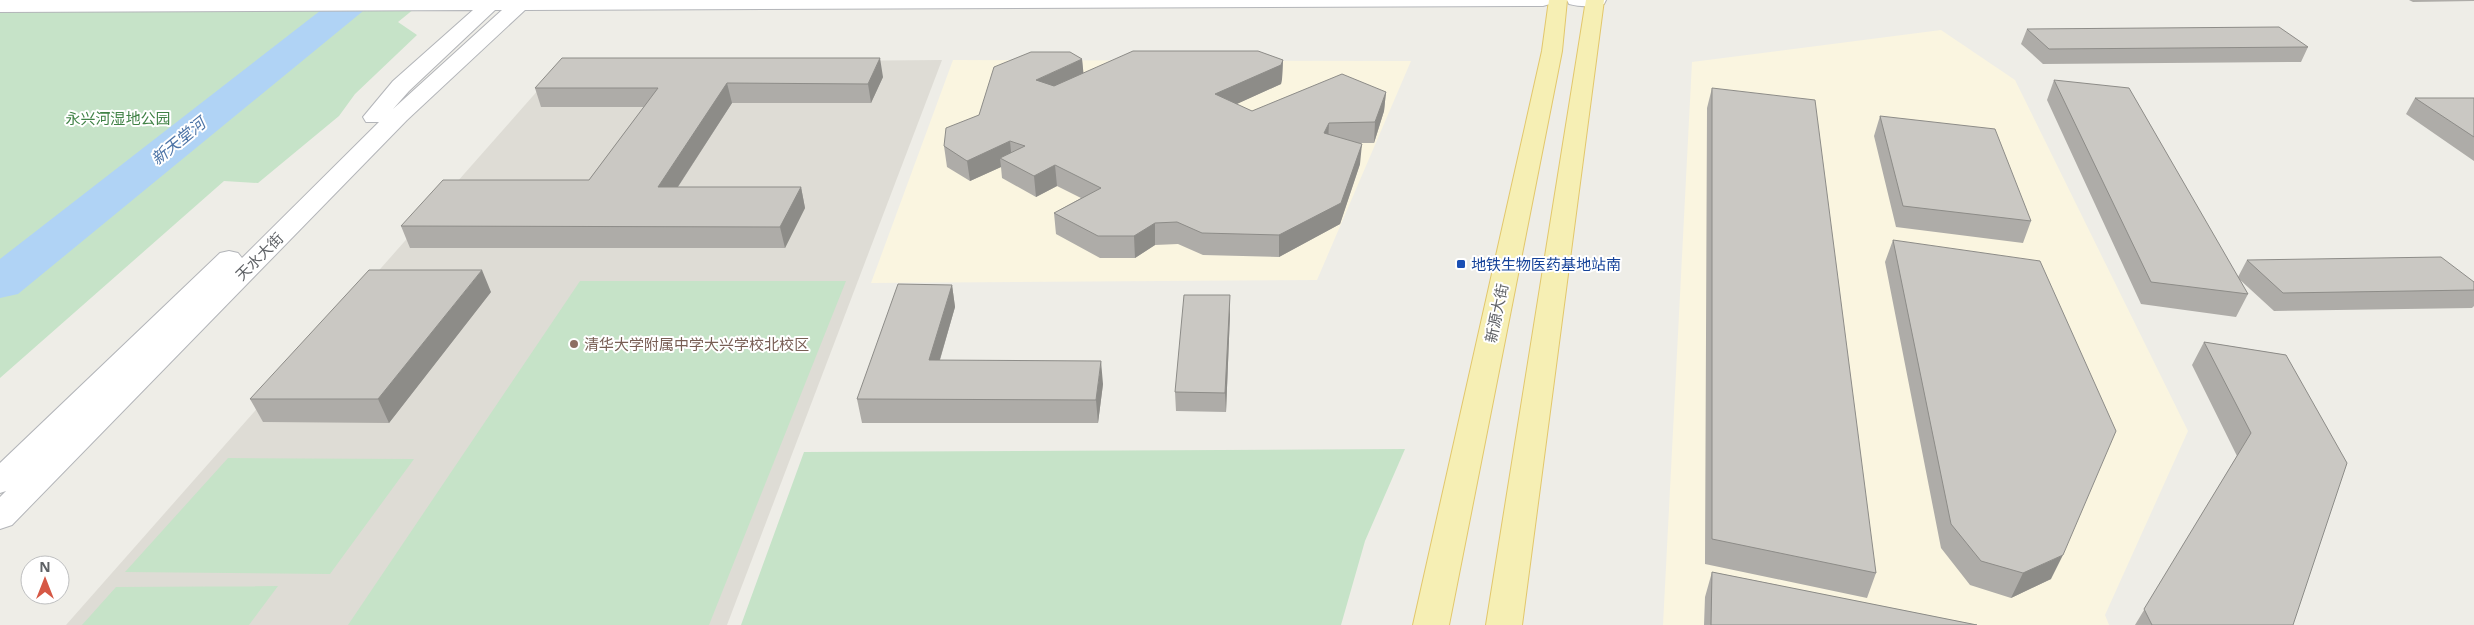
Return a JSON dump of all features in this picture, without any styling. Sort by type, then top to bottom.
[{"type":"main road","points":[[0,6],[423,5],[507,2],[1543,0]]},
{"type":"main road","name":"新源大街","points":[[1431,625],[1552,51],[1558,0]]},
{"type":"main road","points":[[1504,625],[1596,0],[1576,0]]},
{"type":"main road","name":"天水大街","points":[[0,482],[368,125],[401,86],[507,2]]},
{"type":"main road","name":"天水大街","points":[[0,517],[399,115],[507,2]]},
{"type":"shaded area","points":[[1941,30],[2015,80],[2188,431],[2105,615],[2109,625],[1663,625],[1692,62]]},
{"type":"shaded area","name":"清华大学附属中学大兴学校北校区","points":[[942,60],[727,625],[66,625],[562,63]]},
{"type":"shaded area","points":[[953,60],[1411,61],[1317,280],[871,283]]},
{"type":"green space","name":"永兴河湿地公园","points":[[8,0],[425,0],[398,22],[417,35],[355,94],[339,116],[258,183],[224,181],[0,378],[0,5]]},
{"type":"green space","points":[[580,281],[846,281],[709,625],[348,625]]},
{"type":"green space","points":[[1405,449],[1365,541],[1341,625],[741,625],[804,452]]},
{"type":"green space","points":[[228,458],[414,459],[330,574],[125,572]]},
{"type":"green space","points":[[278,586],[249,625],[82,625],[116,587]]},
{"type":"building","points":[[2279,27],[2308,47],[2049,49],[2027,29]]},
{"type":"building","points":[[1133,51],[1258,51],[1283,60],[1281,65],[1215,94],[1252,111],[1342,74],[1386,92],[1375,122],[1329,123],[1324,133],[1362,144],[1341,203],[1279,235],[1202,233],[1177,222],[1155,223],[1134,236],[1098,236],[1054,213],[1101,188],[1055,165],[1034,176],[1000,158],[1025,146],[1010,141],[967,161],[944,146],[946,128],[979,115],[994,67],[1031,52],[1070,52],[1082,59],[1036,80],[1054,86]]},
{"type":"building","points":[[562,58],[880,58],[868,84],[727,83],[658,187],[801,187],[780,227],[401,226],[443,180],[589,180],[658,88],[535,88]]},
{"type":"building","points":[[2054,80],[2129,88],[2248,294],[2151,282]]},
{"type":"building","points":[[1712,88],[1815,100],[1876,573],[1712,539]]},
{"type":"building","points":[[2415,98],[2474,98],[2474,137]]},
{"type":"building","points":[[1880,116],[1995,129],[2031,221],[1903,206]]},
{"type":"building","points":[[1893,240],[2040,261],[2116,431],[2063,555],[2023,573],[1981,561],[1951,524]]},
{"type":"building","points":[[2441,257],[2474,282],[2474,290],[2283,293],[2247,260]]},
{"type":"building","points":[[369,270],[482,270],[378,399],[250,399]]},
{"type":"building","points":[[898,284],[952,285],[929,360],[1101,361],[1096,400],[857,399]]},
{"type":"building","points":[[1184,295],[1230,295],[1225,393],[1175,392]]},
{"type":"building","points":[[2204,342],[2286,355],[2347,463],[2293,625],[2152,625],[2144,609],[2251,433]]},
{"type":"building","points":[[1712,572],[1977,625],[1711,625]]},
{"type":"waterway","name":"新天堂河","points":[[0,283],[356,0]]},
{"type":"place","name":"地铁生物医药基地站南","points":[[1461,264]]},
{"type":"place","name":"清华大学附属中学大兴学校北校区","points":[[574,344]]}]
